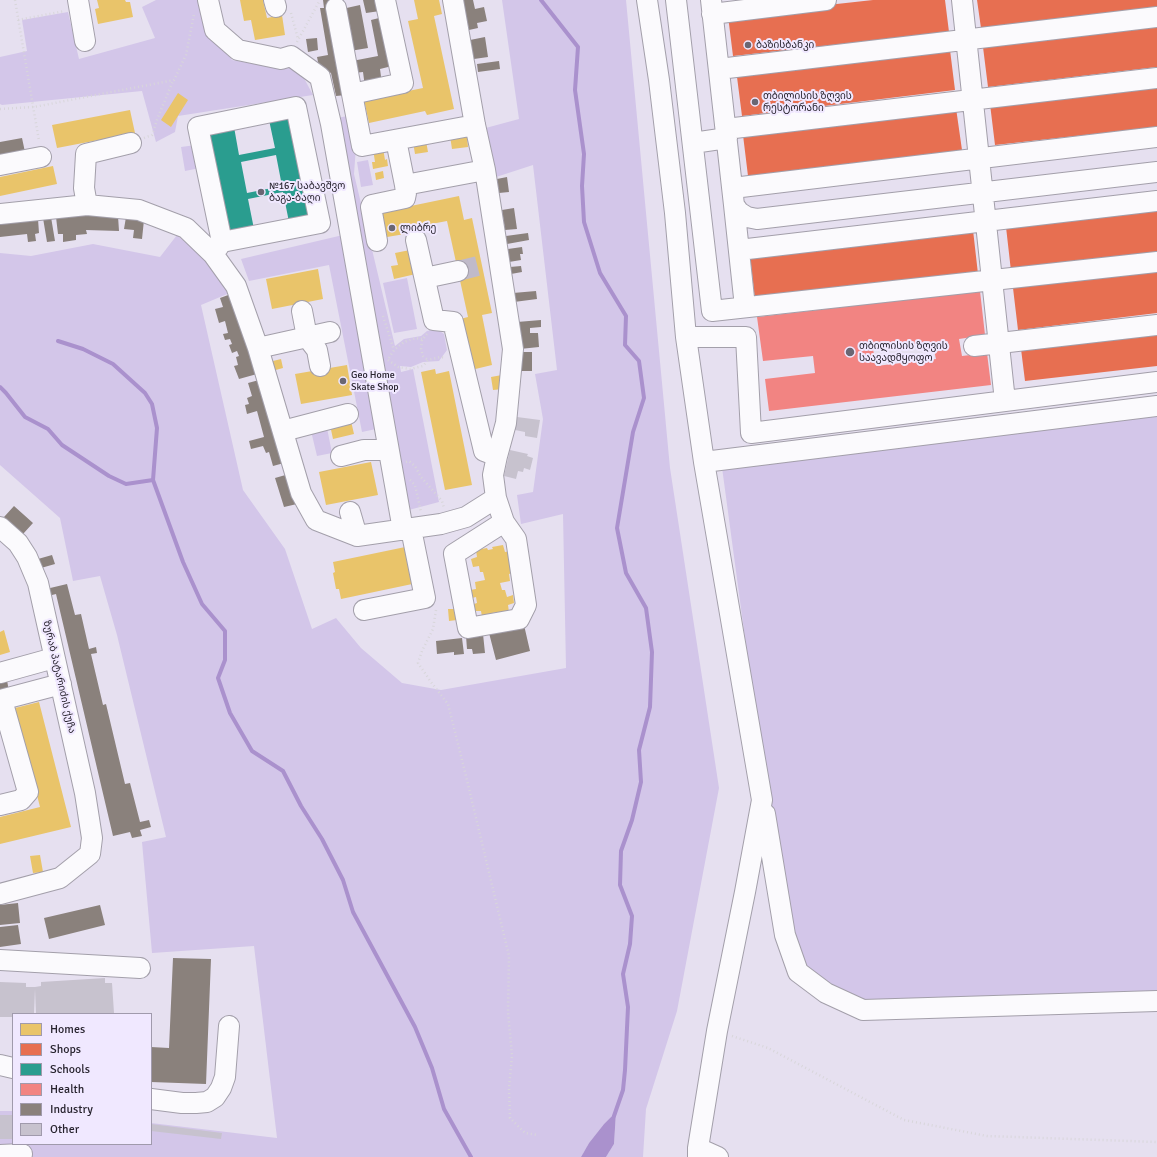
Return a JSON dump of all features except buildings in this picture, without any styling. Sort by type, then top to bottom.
[{"type":"street","points":[[352,94],[403,83],[385,0]]},
{"type":"street","points":[[453,0],[474,125],[485,170],[490,263],[512,348],[506,423],[496,456],[493,475],[496,498],[504,522],[516,539],[526,605],[519,619],[468,628],[454,554],[504,522]]},
{"type":"street","points":[[647,0],[667,143],[686,337],[704,462],[785,935],[798,972],[826,993],[863,1010],[1157,1001]]},
{"type":"street","points":[[676,0],[712,311],[1157,262]]},
{"type":"street","points":[[745,307],[712,7],[826,0]]},
{"type":"street","points":[[962,0],[1005,401]]},
{"type":"street","points":[[79,4],[86,41]]},
{"type":"street","points":[[200,4],[215,30],[238,50],[281,59],[295,48],[320,77],[331,124],[369,339],[395,456],[407,529],[424,598],[364,610]]},
{"type":"street","points":[[328,4],[352,94],[362,146],[474,125]]},
{"type":"street","points":[[719,69],[1157,17]]},
{"type":"street","points":[[693,143],[726,133],[973,100],[1157,78]]},
{"type":"street","points":[[0,214],[87,204],[139,210],[186,228],[218,248],[320,223],[296,107],[198,126],[218,248],[236,286],[258,348],[301,493],[316,520],[357,536],[448,522],[466,517],[496,498]]},
{"type":"street","points":[[733,197],[979,159],[1157,137]]},
{"type":"street","points":[[376,241],[370,209],[372,205],[405,198],[406,193],[396,140]]},
{"type":"street","points":[[87,204],[84,188],[86,154],[130,143]]},
{"type":"street","points":[[0,165],[41,157]]},
{"type":"street","points":[[308,167],[337,160]]},
{"type":"street","points":[[405,185],[485,170]]},
{"type":"street","points":[[733,197],[738,212],[747,217],[756,219],[1157,172]]},
{"type":"street","points":[[739,250],[1157,201]]},
{"type":"street","points":[[347,220],[372,217]]},
{"type":"street","points":[[416,240],[434,320],[453,322],[484,451],[496,456]]},
{"type":"street","points":[[425,278],[458,271]]},
{"type":"street","points":[[302,311],[307,337],[317,350],[320,366]]},
{"type":"street","points":[[974,346],[1157,325]]},
{"type":"street","points":[[258,348],[330,332]]},
{"type":"street","points":[[686,337],[746,337],[751,433],[1157,382]]},
{"type":"street","points":[[704,462],[1157,406]]},
{"type":"street","points":[[283,431],[348,414]]},
{"type":"street","points":[[341,456],[364,450],[395,456]]},
{"type":"street","points":[[350,512],[357,536]]},
{"type":"street","name":"ზურაბ პატარიძის ქუჩა","points":[[0,527],[9,546],[28,556],[38,584],[85,793],[92,838],[90,854],[60,878],[0,894]]},
{"type":"street","points":[[0,673],[54,658]]},
{"type":"street","points":[[0,805],[21,800],[28,792],[1,700],[61,684]]},
{"type":"street","points":[[718,1157],[698,1153],[717,1031],[762,800]]},
{"type":"street","points":[[0,960],[140,968]]},
{"type":"street","points":[[152,1099],[182,1103],[196,1103],[206,1102],[215,1097],[222,1088],[225,1077],[228,1026]]},
{"type":"street","points":[[0,1065],[12,1068]]},
{"type":"street","points":[[0,1155],[22,1154]]},
{"type":"path","points":[[15,0],[34,107],[41,157]]},
{"type":"path","points":[[18,20],[79,4]]},
{"type":"path","points":[[130,143],[152,135],[158,116],[186,55],[194,15],[200,4]]},
{"type":"path","points":[[275,4],[292,13],[295,48]]},
{"type":"path","points":[[295,48],[328,4]]},
{"type":"path","points":[[0,109],[34,107],[174,80]]},
{"type":"path","points":[[428,360],[423,356],[421,349],[422,340],[427,334],[432,333],[431,324],[434,320]]},
{"type":"path","points":[[369,339],[388,360],[398,367],[410,369],[423,366],[428,360],[440,357],[450,359],[461,356]]},
{"type":"path","points":[[395,456],[415,466],[421,477],[442,501],[448,522]]},
{"type":"path","points":[[437,606],[433,629],[418,663],[448,704],[509,956],[508,1012],[512,1056],[509,1088],[510,1118],[525,1133],[538,1135]]},
{"type":"path","points":[[717,1031],[768,1048],[904,1120],[987,1136],[1157,1142]]},
{"type":"shaded area","points":[[156,0],[202,0],[212,34],[232,60],[282,69],[298,67],[313,95],[178,116],[175,132],[156,142],[142,91],[0,104],[0,57],[27,51],[22,20],[68,12],[79,59],[155,38],[142,7]]},
{"type":"shaded area","points":[[502,0],[626,0],[670,468],[719,788],[677,1011],[646,1109],[643,1157],[606,1157],[614,1144],[616,1112],[589,1143],[581,1157],[0,1157],[0,1111],[12,1111],[12,1145],[152,1145],[152,1123],[277,1138],[254,946],[152,953],[142,842],[166,837],[117,635],[100,576],[73,581],[60,518],[0,465],[0,253],[31,256],[93,244],[160,257],[177,235],[211,265],[232,292],[201,305],[243,490],[285,549],[312,629],[336,618],[361,648],[402,683],[441,690],[566,668],[563,514],[521,524],[517,495],[533,492],[543,419],[535,374],[557,370],[533,165],[493,178],[482,129],[519,119]]},
{"type":"shaded area","points":[[353,115],[356,147],[354,174],[395,346],[404,339],[421,336],[427,331],[437,329],[444,334],[447,350],[439,361],[423,362],[411,367],[400,366],[401,372],[413,369],[439,502],[405,511],[337,118]]},
{"type":"shaded area","points":[[196,145],[200,168],[185,171],[181,147]]},
{"type":"shaded area","points":[[368,160],[373,185],[361,187],[357,162]]},
{"type":"shaded area","points":[[343,235],[376,429],[362,432],[329,265],[249,281],[241,259]]},
{"type":"shaded area","points":[[407,278],[417,329],[394,333],[383,283]]},
{"type":"shaded area","points":[[1157,406],[1157,1001],[863,1010],[826,993],[785,935],[721,460]]},
{"type":"shaded area","points":[[327,428],[332,453],[317,456],[311,431]]},
{"type":"shaded area","points":[[616,1112],[614,1144],[606,1157],[581,1157],[589,1143]]},
{"type":"waterway","points":[[541,0],[578,47],[575,90],[584,154],[582,186],[584,222],[600,273],[626,316],[625,345],[639,361],[644,398],[633,432],[617,528],[626,573],[646,608],[652,652],[650,707],[639,750],[641,782],[632,820],[621,851],[620,885],[632,916],[630,944],[623,974],[628,1007],[625,1070],[623,1090],[614,1116]]},
{"type":"waterway","points":[[58,341],[83,349],[113,364],[145,393],[152,404],[157,428],[153,480],[183,562],[202,604],[225,631],[225,660],[218,678],[230,713],[252,751],[283,771],[301,806],[322,839],[343,880],[353,912],[415,1027],[432,1068],[444,1109],[471,1157]]},
{"type":"waterway","points":[[0,387],[25,417],[48,429],[62,445],[109,476],[126,484],[153,480]]},
{"type":"tunnel","points":[[458,271],[482,265]]},
{"type":"place","name":"ბაზისბანკი","points":[[748,45]]},
{"type":"place","name":"თბილისის ზღვის რესტორანი","points":[[755,102]]},
{"type":"place","name":"№167 საბავშვო ბაგა-ბაღი","points":[[261,192]]},
{"type":"place","name":"ლიბრე","points":[[392,228]]},
{"type":"place","name":"თბილისის ზღვის საავადმყოფო","points":[[850,352]]},
{"type":"place","name":"Geo Home Skate Shop","points":[[343,381]]}]
